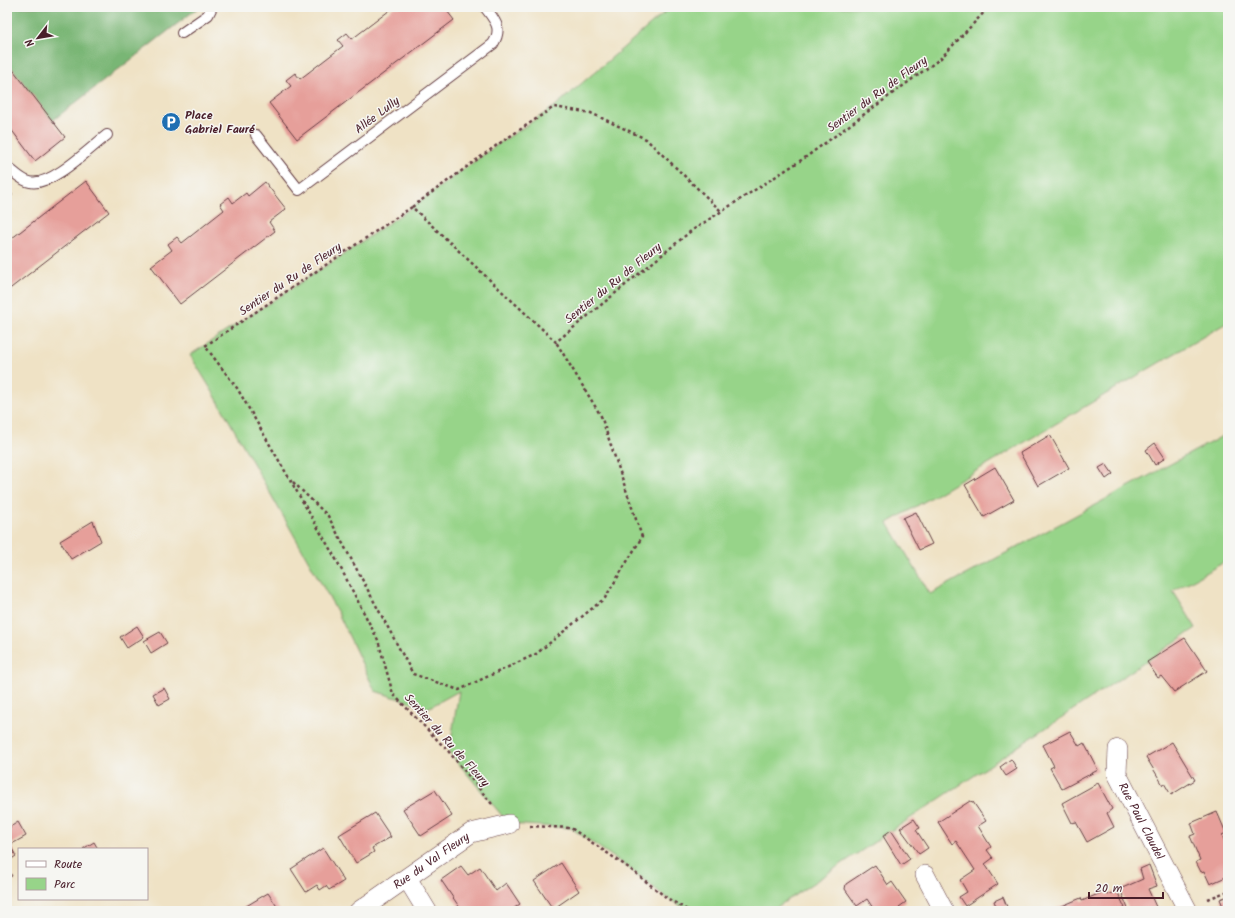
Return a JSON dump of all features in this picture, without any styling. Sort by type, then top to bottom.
[{"type":"street","name":"Rue Paul Claudel","points":[[1118,749],[1117,774],[1188,911]]},
{"type":"street","name":"Rue du Val Fleury","points":[[359,911],[471,833],[509,824]]},
{"type":"street","points":[[925,875],[944,911]]},
{"type":"street","points":[[407,878],[427,911]]},
{"type":"lane","points":[[182,33],[208,15],[212,7]]},
{"type":"lane","name":"Allée Lully","points":[[256,134],[299,190],[493,44],[498,35],[498,28],[485,7]]},
{"type":"lane","points":[[7,167],[29,182],[40,183],[52,178],[107,135]]},
{"type":"path","name":"Sentier du Ru de Fleury","points":[[556,342],[691,231],[806,157],[941,58],[989,7]]},
{"type":"path","points":[[290,479],[328,516],[413,674],[459,690],[536,654],[605,598],[642,537],[601,416],[556,342],[412,207],[497,145],[554,107],[592,113],[646,139],[722,211]]},
{"type":"path","name":"Sentier du Ru de Fleury","points":[[412,207],[205,346],[237,388],[290,479],[378,640],[393,694],[449,752],[509,824]]},
{"type":"path","points":[[509,824],[571,828],[629,868],[667,898],[689,911]]},
{"type":"green space","points":[[7,7],[199,7],[52,121],[7,62]]},
{"type":"green space","points":[[671,7],[1228,7],[1228,322],[888,523],[930,594],[1228,433],[1228,560],[1173,591],[1196,628],[771,911],[689,911],[667,898],[629,868],[571,828],[509,824],[449,752],[459,691],[428,708],[375,691],[338,613],[214,394],[190,355],[335,260],[412,207],[497,145],[554,107]]},
{"type":"building","points":[[394,7],[444,7],[454,20],[297,139],[269,103],[291,86],[286,80],[295,73],[300,79],[343,46],[338,40],[347,33],[352,39]]},
{"type":"building","points":[[7,62],[65,137],[35,161],[7,124]]},
{"type":"building","points":[[86,181],[109,212],[7,291],[7,242]]},
{"type":"building","points":[[265,182],[286,209],[269,222],[275,231],[180,304],[151,266],[172,250],[168,244],[177,237],[182,243],[224,210],[220,204],[229,197],[233,203],[246,193],[248,196]]},
{"type":"building","points":[[1050,435],[1069,468],[1038,486],[1020,453]]},
{"type":"building","points":[[1155,443],[1165,458],[1155,465],[1146,450]]},
{"type":"building","points":[[1106,464],[1113,474],[1106,479],[1099,468]]},
{"type":"building","points":[[995,467],[1014,500],[984,517],[965,485]]},
{"type":"building","points":[[916,512],[932,544],[919,550],[903,518]]},
{"type":"building","points":[[93,521],[101,541],[71,559],[60,541]]},
{"type":"building","points":[[137,626],[144,637],[127,648],[120,637]]},
{"type":"building","points":[[160,632],[167,643],[151,653],[144,641]]},
{"type":"building","points":[[1185,638],[1207,671],[1174,692],[1161,676],[1158,678],[1147,662]]},
{"type":"building","points":[[164,688],[170,699],[159,705],[153,694]]},
{"type":"building","points":[[1070,731],[1079,746],[1084,743],[1098,770],[1062,789],[1050,768],[1054,766],[1043,745]]},
{"type":"building","points":[[1172,742],[1195,780],[1171,795],[1146,757]]},
{"type":"building","points":[[1011,759],[1017,769],[1006,776],[1000,767]]},
{"type":"building","points":[[1098,783],[1112,809],[1107,813],[1114,827],[1087,842],[1076,822],[1072,823],[1062,803]]},
{"type":"building","points":[[435,790],[452,816],[421,836],[403,809]]},
{"type":"building","points":[[970,801],[973,802],[986,821],[978,826],[991,847],[987,850],[993,858],[985,864],[998,884],[965,906],[959,897],[967,892],[960,880],[975,870],[956,841],[952,844],[938,822]]},
{"type":"building","points":[[1217,812],[1226,833],[1222,835],[1228,849],[1228,876],[1210,884],[1204,871],[1201,872],[1196,862],[1200,860],[1190,836],[1195,834],[1191,823]]},
{"type":"building","points":[[375,813],[391,837],[372,848],[374,852],[356,863],[339,835]]},
{"type":"building","points":[[914,819],[920,828],[916,830],[928,848],[919,854],[900,828]]},
{"type":"building","points":[[18,822],[26,836],[10,845],[16,856],[7,862],[7,829]]},
{"type":"building","points":[[891,830],[910,859],[901,865],[883,836]]},
{"type":"building","points":[[94,842],[97,848],[85,848]]},
{"type":"building","points":[[323,848],[344,881],[329,890],[326,886],[320,890],[317,885],[306,892],[291,869]]},
{"type":"building","points":[[561,863],[579,891],[553,909],[534,881]]},
{"type":"building","points":[[875,865],[888,885],[892,882],[906,902],[899,907],[902,911],[875,911],[867,899],[857,906],[845,889],[846,884]]},
{"type":"building","points":[[1149,865],[1157,886],[1148,889],[1156,907],[1147,911],[1129,911],[1120,889],[1143,879],[1140,869]]},
{"type":"building","points":[[461,866],[468,875],[480,867],[496,891],[506,883],[520,904],[510,911],[462,911],[441,880]]},
{"type":"building","points":[[7,867],[12,876],[7,878]]},
{"type":"building","points":[[1105,891],[1107,895],[1117,891],[1125,908],[1117,911],[1050,911],[1081,898],[1082,901]]},
{"type":"building","points":[[268,893],[280,911],[238,911]]},
{"type":"building","points":[[1228,896],[1228,911],[1225,911],[1220,899]]},
{"type":"building","points":[[1003,897],[1007,907],[998,911],[994,901]]},
{"type":"place","name":"Place Gabriel Fauré","points":[[171,122]]}]
